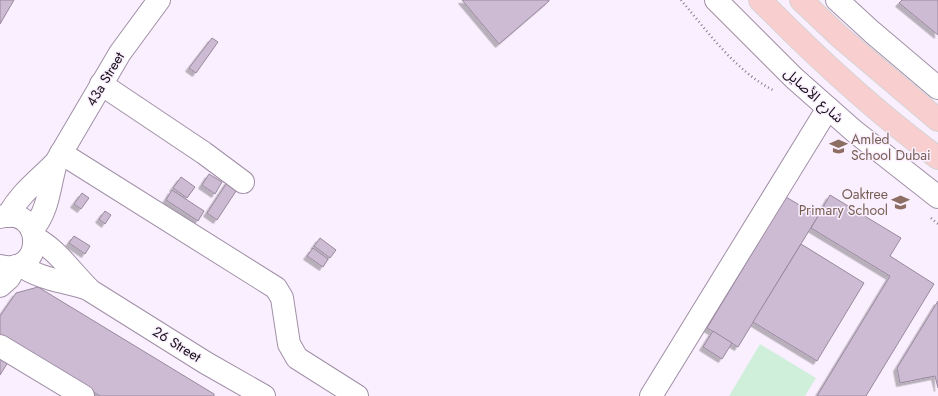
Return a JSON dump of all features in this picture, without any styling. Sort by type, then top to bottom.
[{"type":"main road","points":[[760,0],[831,69],[882,113],[938,158]]},
{"type":"main road","points":[[801,0],[839,36],[938,120]]},
{"type":"street","name":"43a Street","points":[[2,217],[22,193],[41,178],[58,157],[120,53],[159,0]]},
{"type":"street","name":"شارع الأصايل","points":[[716,0],[794,78],[896,165],[938,197]]},
{"type":"street","points":[[837,0],[938,88]]},
{"type":"street","points":[[101,84],[204,153],[243,182]]},
{"type":"street","points":[[651,396],[828,108]]},
{"type":"street","name":"43a Street","points":[[34,234],[46,207],[58,157]]},
{"type":"street","points":[[58,157],[276,288],[282,298],[289,344],[297,358],[357,396]]},
{"type":"street","name":"26 Street","points":[[2,217],[22,219],[28,224],[34,234],[54,250],[91,291]]},
{"type":"street","points":[[0,286],[9,278],[12,266],[27,260],[32,254],[34,234]]},
{"type":"street","name":"26 Street","points":[[12,266],[39,276],[91,291],[260,395]]},
{"type":"street","points":[[0,346],[83,396]]},
{"type":"green space","points":[[760,344],[816,378],[805,396],[729,396]]},
{"type":"building","points":[[0,0],[14,0],[0,24]]},
{"type":"building","points":[[462,0],[549,0],[549,1],[499,44]]},
{"type":"building","points":[[902,0],[938,0],[938,35],[899,3]]},
{"type":"building","points":[[212,38],[218,42],[196,73],[189,68]]},
{"type":"building","points":[[209,174],[222,182],[215,194],[202,185]]},
{"type":"building","points":[[181,177],[195,187],[187,198],[173,188]]},
{"type":"building","points":[[228,181],[238,188],[217,220],[207,213]]},
{"type":"building","points":[[172,190],[204,211],[198,221],[166,200]]},
{"type":"building","points":[[82,193],[89,198],[81,209],[74,204]]},
{"type":"building","points":[[830,195],[901,238],[890,256],[934,284],[866,396],[817,396],[890,276],[811,228]]},
{"type":"building","points":[[786,197],[818,216],[738,347],[707,328]]},
{"type":"building","points":[[105,211],[111,215],[105,224],[99,219]]},
{"type":"building","points":[[74,236],[90,246],[85,254],[69,243]]},
{"type":"building","points":[[320,238],[336,250],[330,258],[314,246]]},
{"type":"building","points":[[801,244],[864,283],[817,361],[753,322]]},
{"type":"building","points":[[313,248],[328,259],[323,267],[307,256]]},
{"type":"building","points":[[38,287],[214,394],[214,396],[100,396],[0,337],[0,316],[16,293]]},
{"type":"building","points":[[938,301],[938,388],[935,376],[900,383],[897,368]]},
{"type":"building","points":[[713,331],[732,343],[722,359],[703,347]]},
{"type":"building","points":[[0,353],[10,359],[0,375]]},
{"type":"place","name":"Amled School Dubai","points":[[838,147]]},
{"type":"place","name":"Oaktree Primary School","points":[[901,202]]}]
